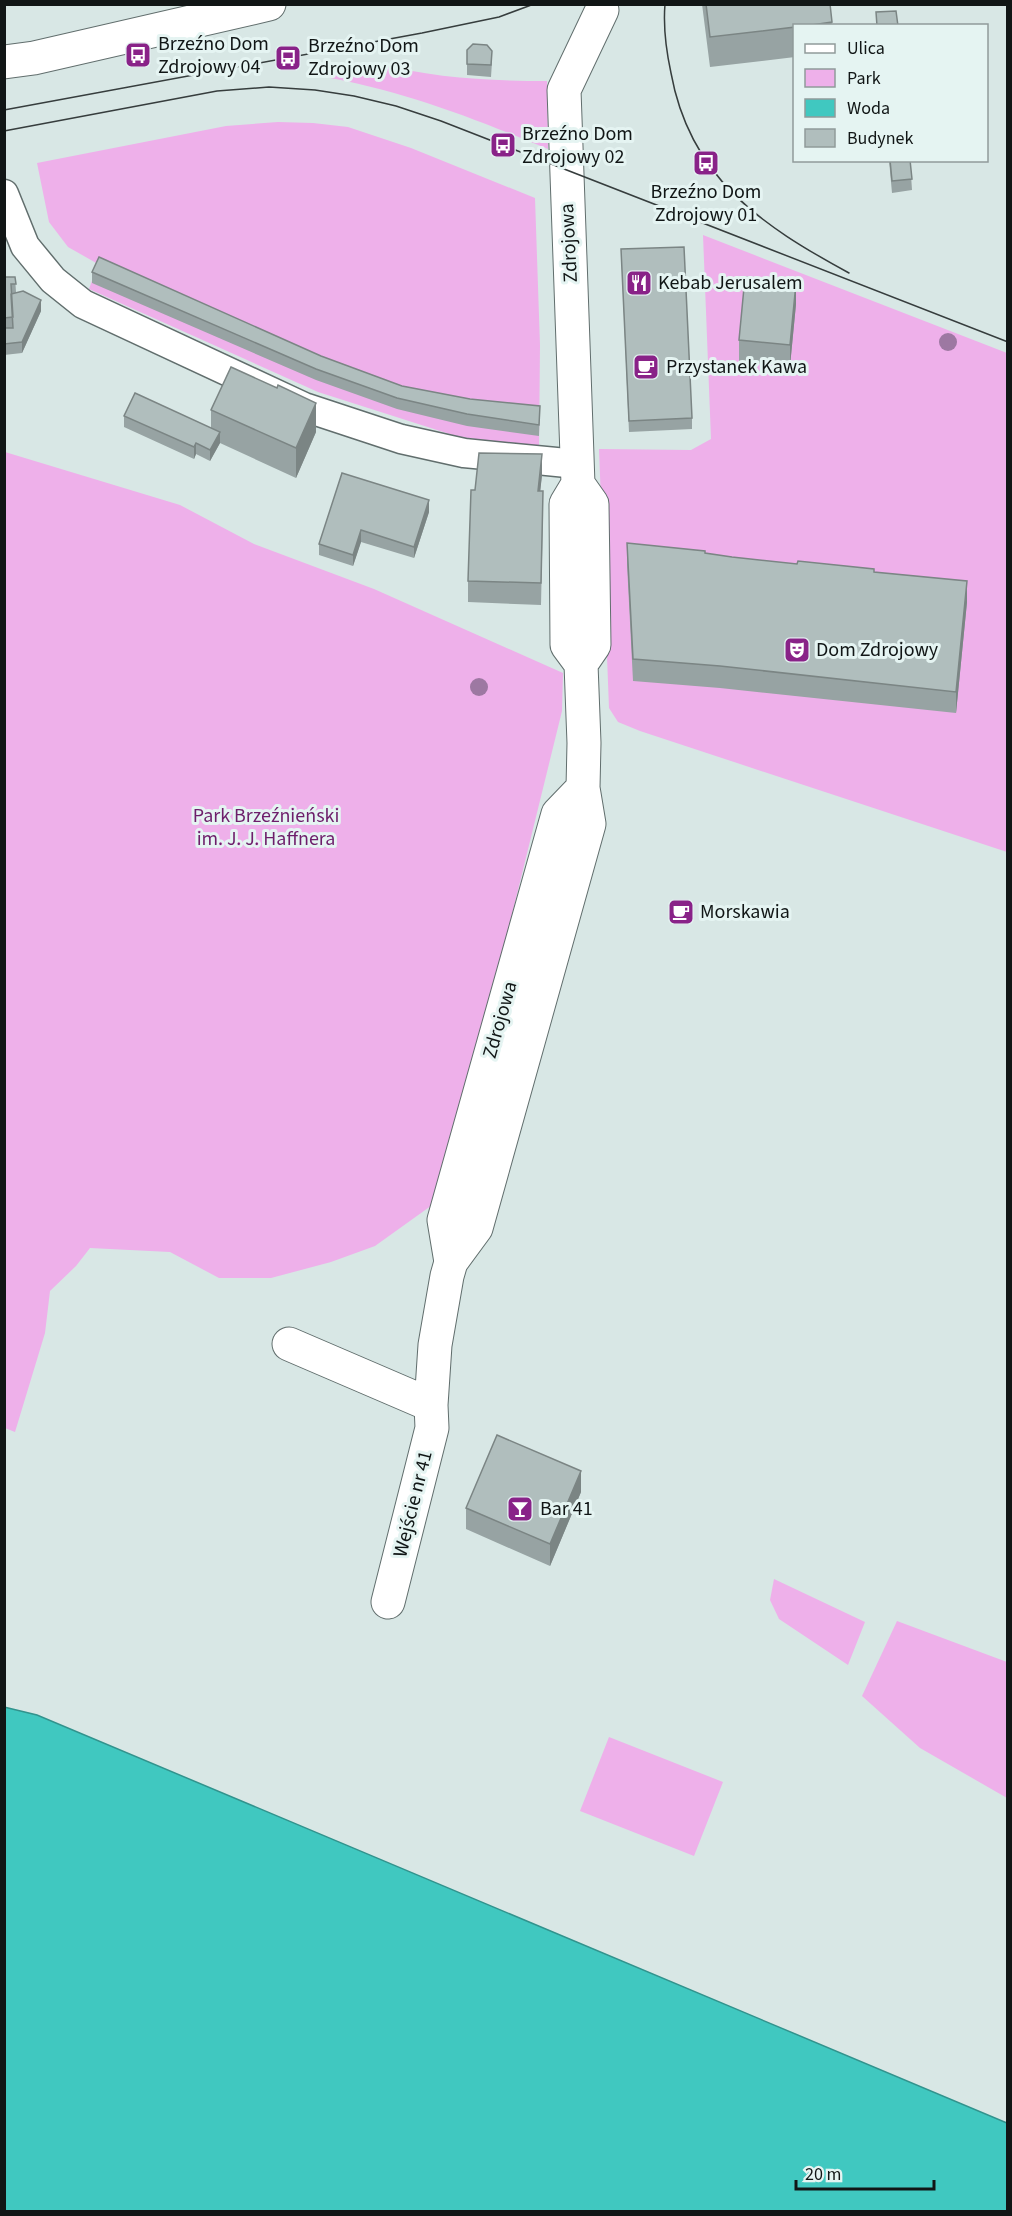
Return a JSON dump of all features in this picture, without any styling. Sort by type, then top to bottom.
[{"type":"street","points":[[4,62],[34,58],[269,4]]},
{"type":"street","name":"Zdrojowa","points":[[414,1403],[438,1320],[451,1262],[444,1220],[447,1208],[558,814],[583,788],[581,664],[594,645],[592,504],[578,474],[564,90],[602,10]]},
{"type":"street","points":[[289,1344],[414,1403]]},
{"type":"street","name":"Wejście nr 41","points":[[388,1602],[432,1428],[414,1403]]},
{"type":"lane","points":[[4,194],[25,246],[53,280],[83,304],[304,407],[401,439],[578,474]]},
{"type":"green space","points":[[376,63],[461,78],[547,81],[548,149],[407,97],[319,76]]},
{"type":"green space","points":[[278,122],[348,127],[411,148],[535,198],[540,345],[539,446],[459,437],[318,392],[89,289],[98,264],[68,247],[49,222],[37,163],[226,126]]},
{"type":"green space","points":[[703,235],[1007,353],[1007,852],[640,731],[618,722],[609,708],[599,449],[691,450],[711,439]]},
{"type":"green space","name":"Park Brzeźnieński im. J. J. Haffnera","points":[[5,452],[180,505],[254,544],[374,589],[563,673],[562,711],[478,1053],[435,1203],[375,1246],[331,1262],[271,1278],[219,1278],[170,1252],[90,1248],[76,1266],[50,1291],[45,1333],[15,1432],[5,1428]]},
{"type":"green space","points":[[774,1579],[865,1622],[848,1665],[779,1619],[770,1600]]},
{"type":"green space","points":[[897,1621],[1007,1662],[1007,1798],[920,1748],[862,1696]]},
{"type":"green space","points":[[609,1737],[723,1782],[694,1856],[580,1811]]},
{"type":"water","points":[[4,1707],[37,1715],[1007,2123],[1007,2211],[5,2211]]},
{"type":"building","points":[[706,4],[830,4],[832,22],[793,24],[793,27],[710,37]]},
{"type":"building","points":[[896,11],[898,24],[877,24],[876,12]]},
{"type":"building","points":[[473,44],[487,45],[492,51],[491,65],[467,64],[467,50]]},
{"type":"building","points":[[890,162],[910,162],[912,179],[892,181]]},
{"type":"building","points":[[684,247],[692,418],[629,421],[621,249]]},
{"type":"building","points":[[99,257],[321,356],[402,386],[470,399],[540,406],[539,425],[467,414],[397,398],[316,369],[92,272]]},
{"type":"building","points":[[4,277],[15,277],[16,284],[11,284],[13,317],[4,318]]},
{"type":"building","points":[[745,277],[796,283],[790,345],[739,340]]},
{"type":"building","points":[[23,291],[41,300],[22,342],[4,344],[4,328],[13,328],[11,294]]},
{"type":"building","points":[[231,367],[316,403],[296,448],[211,410]]},
{"type":"building","points":[[135,393],[220,432],[210,450],[196,443],[194,447],[124,416]]},
{"type":"building","points":[[479,453],[542,454],[538,491],[543,491],[541,583],[468,581],[471,490],[475,490]]},
{"type":"building","points":[[342,473],[429,500],[414,547],[361,530],[353,555],[319,544]]},
{"type":"building","name":"Dom Zdrojowy","points":[[627,543],[705,551],[705,553],[732,557],[797,564],[798,561],[874,569],[874,572],[967,581],[956,692],[720,666],[633,659]]},
{"type":"building","points":[[497,1435],[581,1471],[550,1544],[466,1508]]},
{"type":"tram line","points":[[4,110],[422,33],[499,17],[534,4]]},
{"type":"tram line","points":[[665,4],[666,47],[680,110],[694,142],[712,170],[759,216],[787,236],[849,273]]},
{"type":"tram line","points":[[4,131],[217,91],[269,87],[315,90],[354,96],[396,106],[441,121],[1008,342]]},
{"type":"place","name":"Brzeźno Dom Zdrojowy 04","points":[[138,55]]},
{"type":"place","name":"Brzeźno Dom Zdrojowy 03","points":[[288,58]]},
{"type":"place","name":"Brzeźno Dom Zdrojowy 02","points":[[503,145]]},
{"type":"place","name":"Brzeźno Dom Zdrojowy 01","points":[[706,163]]},
{"type":"place","name":"Kebab Jerusalem","points":[[639,283]]},
{"type":"place","name":"Przystanek Kawa","points":[[646,367]]},
{"type":"place","name":"Dom Zdrojowy","points":[[797,650]]},
{"type":"place","name":"Morskawia","points":[[681,912]]},
{"type":"place","name":"Bar 41","points":[[520,1509]]}]
